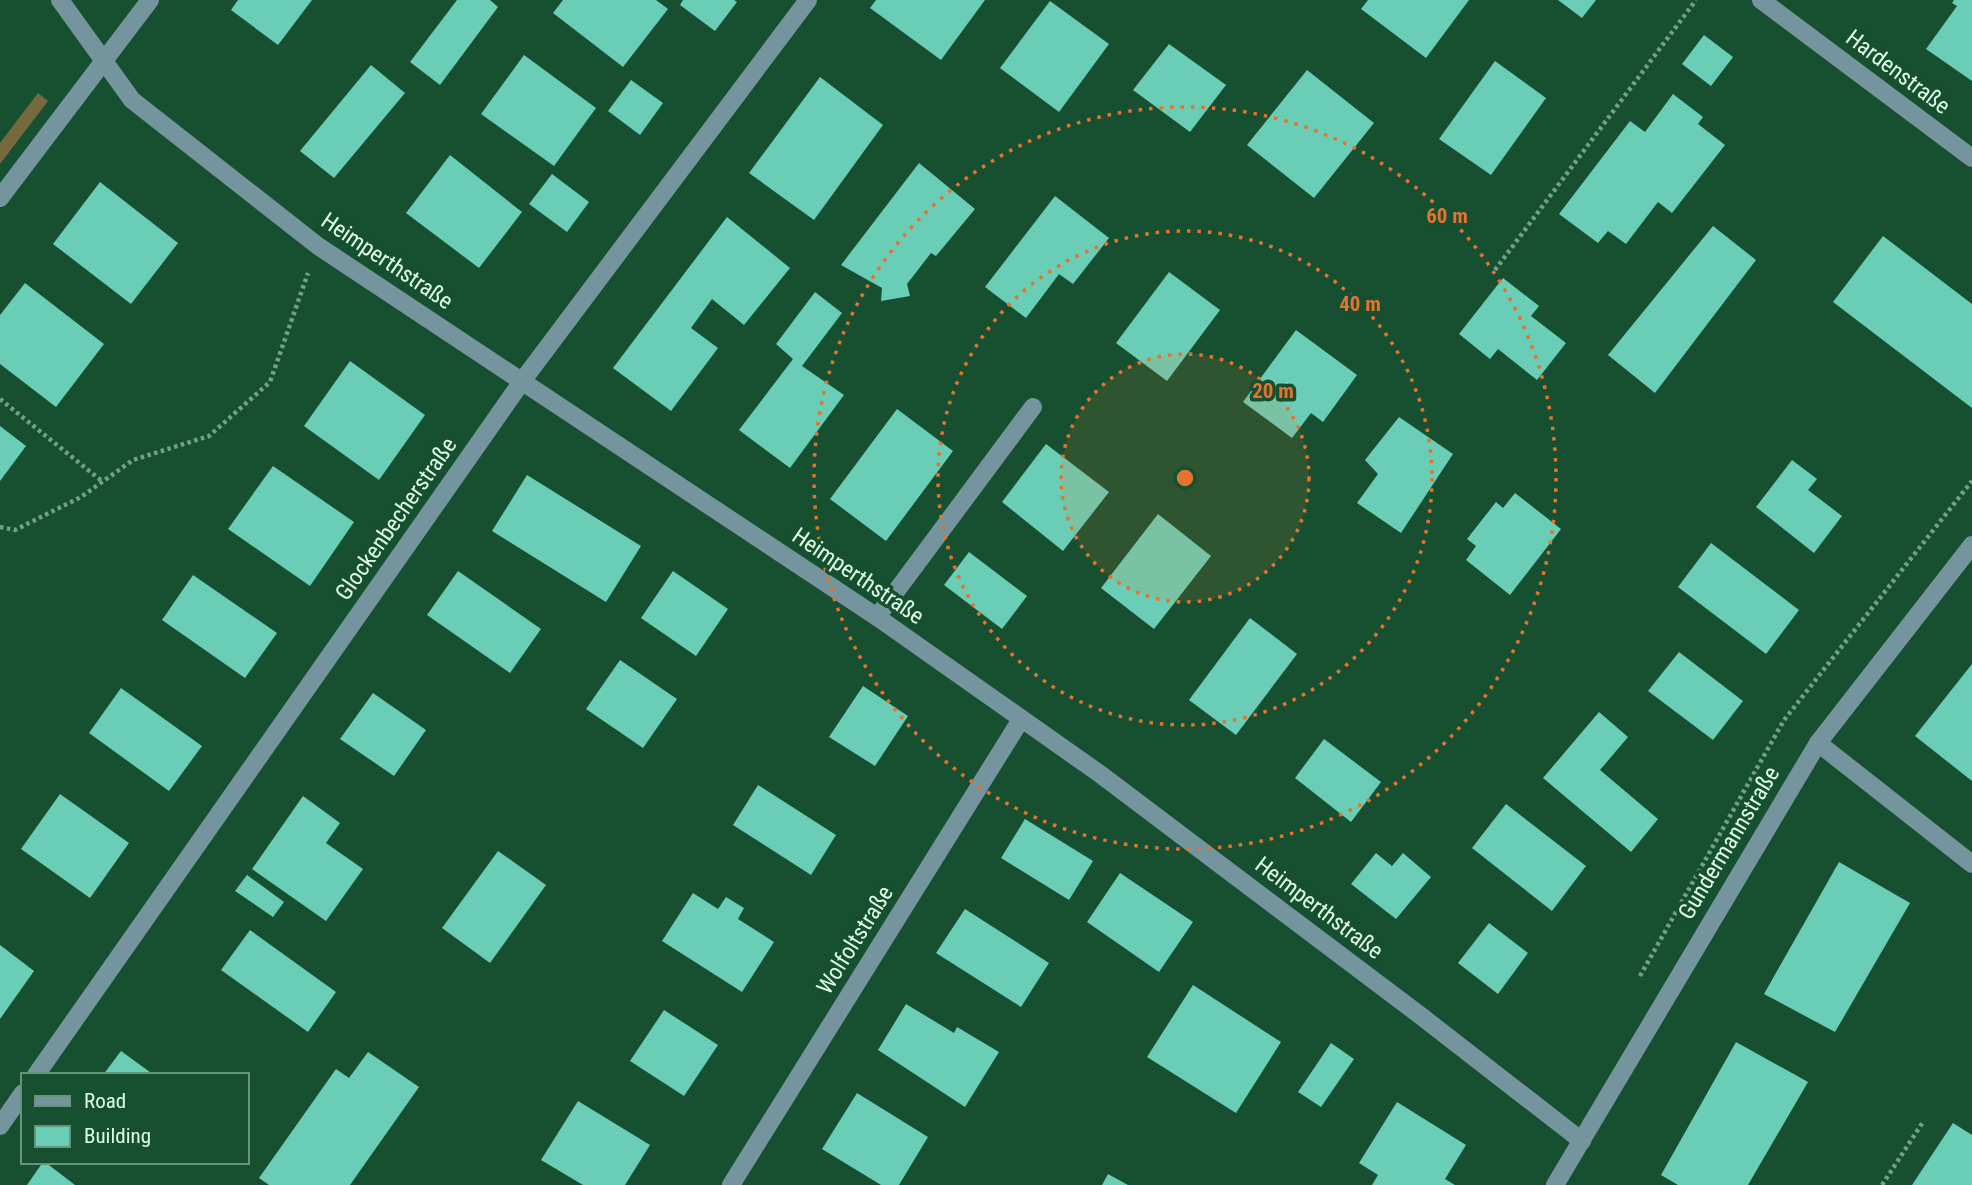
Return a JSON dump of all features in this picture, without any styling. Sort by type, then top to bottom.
[{"type":"street","name":"Heimperthstraße","points":[[60,0],[132,100],[318,246],[877,617],[1020,721],[1100,774],[1422,1016],[1581,1141]]},
{"type":"street","points":[[0,198],[150,0]]},
{"type":"street","name":"Glockenbecherstraße","points":[[37,1073],[523,380],[808,0]]},
{"type":"street","name":"Hardenstraße","points":[[1761,0],[1972,158]]},
{"type":"street","points":[[877,617],[1033,407]]},
{"type":"street","name":"Gundermannstraße","points":[[1555,1185],[1818,743],[1972,545]]},
{"type":"street","name":"Wolfoltstraße","points":[[731,1185],[1020,721]]},
{"type":"street","points":[[1818,743],[1972,864]]},
{"type":"street","points":[[0,1126],[21,1096]]},
{"type":"path","points":[[1495,270],[1696,0]]},
{"type":"path","points":[[0,527],[15,530],[81,498],[133,460],[209,436],[270,382],[318,246]]},
{"type":"path","points":[[0,399],[103,482]]},
{"type":"path","points":[[1882,1185],[1923,1122]]},
{"type":"shaded area","points":[[38,93],[48,101],[0,164],[0,143]]},
{"type":"building","points":[[238,0],[312,0],[278,45],[231,10]]},
{"type":"building","points":[[457,0],[490,0],[498,7],[440,85],[410,62]]},
{"type":"building","points":[[563,0],[656,0],[668,9],[623,67],[553,13]]},
{"type":"building","points":[[683,0],[737,2],[715,31],[680,5]]},
{"type":"building","points":[[876,0],[985,0],[941,60],[870,8]]},
{"type":"building","points":[[1368,0],[1469,0],[1426,58],[1361,9]]},
{"type":"building","points":[[1558,0],[1596,0],[1582,18]]},
{"type":"building","points":[[1954,0],[1972,0],[1972,81],[1926,49],[1957,6],[1952,3]]},
{"type":"building","points":[[1050,1],[1109,44],[1059,112],[1000,68]]},
{"type":"building","points":[[1704,35],[1733,57],[1711,86],[1682,64]]},
{"type":"building","points":[[1169,44],[1226,85],[1190,132],[1133,90]]},
{"type":"building","points":[[524,55],[596,108],[554,166],[481,114]]},
{"type":"building","points":[[1495,61],[1546,98],[1491,175],[1439,139]]},
{"type":"building","points":[[371,65],[405,93],[334,178],[300,151]]},
{"type":"building","points":[[1307,70],[1374,123],[1314,198],[1247,145]]},
{"type":"building","points":[[820,77],[883,125],[814,220],[749,173]]},
{"type":"building","points":[[631,80],[663,103],[640,135],[608,111]]},
{"type":"building","points":[[1673,94],[1703,117],[1698,124],[1725,145],[1672,213],[1658,202],[1626,244],[1608,231],[1598,243],[1559,214],[1630,121],[1645,132]]},
{"type":"building","points":[[450,155],[522,212],[479,268],[406,213]]},
{"type":"building","points":[[919,163],[975,209],[936,256],[931,253],[907,284],[910,296],[881,301],[882,288],[841,265]]},
{"type":"building","points":[[552,174],[589,202],[567,232],[529,204]]},
{"type":"building","points":[[100,182],[178,243],[131,304],[53,244]]},
{"type":"building","points":[[1055,196],[1109,238],[1073,284],[1059,274],[1026,318],[985,287]]},
{"type":"building","points":[[727,217],[790,268],[744,325],[712,299],[691,328],[718,348],[671,411],[613,368]]},
{"type":"building","points":[[1713,226],[1756,260],[1655,393],[1608,355]]},
{"type":"building","points":[[1883,236],[1972,304],[1972,408],[1833,302]]},
{"type":"building","points":[[1169,272],[1220,310],[1167,381],[1116,343]]},
{"type":"building","points":[[1503,278],[1539,306],[1531,316],[1566,343],[1537,380],[1498,349],[1490,359],[1459,334]]},
{"type":"building","points":[[25,283],[104,344],[56,407],[0,364],[0,315]]},
{"type":"building","points":[[815,292],[842,313],[802,366],[844,395],[790,468],[739,430],[793,359],[776,344]]},
{"type":"building","points":[[1296,330],[1357,375],[1323,422],[1311,413],[1292,438],[1243,402]]},
{"type":"building","points":[[350,361],[425,415],[379,480],[304,426]]},
{"type":"building","points":[[897,409],[953,451],[886,541],[830,499]]},
{"type":"building","points":[[1399,417],[1453,454],[1401,533],[1357,503],[1378,474],[1365,460]]},
{"type":"building","points":[[0,426],[26,446],[0,481]]},
{"type":"building","points":[[1046,444],[1109,492],[1063,551],[1002,502]]},
{"type":"building","points":[[1792,460],[1817,479],[1808,490],[1842,516],[1814,553],[1756,507]]},
{"type":"building","points":[[273,466],[354,522],[310,586],[228,529]]},
{"type":"building","points":[[527,475],[641,546],[606,602],[492,531]]},
{"type":"building","points":[[1515,493],[1561,529],[1510,595],[1466,560],[1476,546],[1467,539],[1496,502],[1503,508]]},
{"type":"building","points":[[1158,514],[1211,556],[1154,629],[1101,588]]},
{"type":"building","points":[[1711,543],[1799,610],[1766,654],[1678,587]]},
{"type":"building","points":[[969,552],[1027,596],[1002,629],[944,585]]},
{"type":"building","points":[[458,571],[541,629],[510,673],[427,615]]},
{"type":"building","points":[[673,571],[728,609],[696,656],[641,618]]},
{"type":"building","points":[[193,575],[277,633],[245,678],[162,620]]},
{"type":"building","points":[[1250,618],[1297,654],[1236,735],[1189,700]]},
{"type":"building","points":[[1679,652],[1743,701],[1713,740],[1648,691]]},
{"type":"building","points":[[620,660],[677,699],[643,748],[586,709]]},
{"type":"building","points":[[1972,664],[1972,781],[1915,736]]},
{"type":"building","points":[[863,686],[908,716],[875,766],[829,737]]},
{"type":"building","points":[[121,688],[202,746],[169,791],[89,733]]},
{"type":"building","points":[[373,693],[426,730],[394,776],[340,739]]},
{"type":"building","points":[[1599,712],[1628,737],[1600,770],[1658,819],[1631,852],[1543,778]]},
{"type":"building","points":[[1324,739],[1381,782],[1351,822],[1295,778]]},
{"type":"building","points":[[758,785],[836,835],[811,875],[733,825]]},
{"type":"building","points":[[60,794],[129,843],[90,898],[21,849]]},
{"type":"building","points":[[303,796],[340,823],[326,843],[363,869],[326,921],[252,869]]},
{"type":"building","points":[[1506,804],[1586,866],[1552,911],[1472,848]]},
{"type":"building","points":[[1025,819],[1093,861],[1069,900],[1001,858]]},
{"type":"building","points":[[498,851],[546,885],[490,963],[442,928]]},
{"type":"building","points":[[1376,853],[1392,866],[1403,853],[1431,877],[1396,919],[1351,884]]},
{"type":"building","points":[[1839,862],[1910,903],[1835,1032],[1764,994]]},
{"type":"building","points":[[1120,873],[1193,922],[1159,972],[1087,922]]},
{"type":"building","points":[[247,875],[284,902],[273,917],[235,891]]},
{"type":"building","points":[[693,893],[718,909],[726,897],[744,908],[738,919],[774,942],[742,992],[662,941]]},
{"type":"building","points":[[965,909],[1049,963],[1021,1007],[936,953]]},
{"type":"building","points":[[1489,923],[1528,953],[1498,994],[1458,963]]},
{"type":"building","points":[[250,930],[336,992],[308,1032],[221,970]]},
{"type":"building","points":[[0,945],[34,971],[0,1019]]},
{"type":"building","points":[[1193,985],[1281,1042],[1236,1113],[1147,1057]]},
{"type":"building","points":[[906,1004],[954,1033],[957,1027],[999,1052],[965,1107],[878,1050]]},
{"type":"building","points":[[664,1010],[718,1045],[684,1096],[630,1061]]},
{"type":"building","points":[[1736,1042],[1808,1082],[1748,1185],[1678,1185],[1661,1175]]},
{"type":"building","points":[[1331,1043],[1354,1059],[1321,1107],[1298,1092]]},
{"type":"building","points":[[121,1051],[151,1073],[104,1073]]},
{"type":"building","points":[[368,1052],[419,1087],[350,1185],[269,1185],[259,1178],[336,1069],[349,1078]]},
{"type":"building","points":[[857,1093],[928,1137],[899,1185],[881,1185],[822,1149]]},
{"type":"building","points":[[578,1101],[650,1145],[625,1185],[583,1185],[541,1160]]},
{"type":"building","points":[[1397,1102],[1466,1145],[1445,1179],[1455,1185],[1372,1185],[1378,1175],[1359,1163]]},
{"type":"building","points":[[1953,1123],[1972,1135],[1972,1185],[1912,1185]]},
{"type":"building","points":[[42,1164],[48,1164],[75,1185],[27,1185]]},
{"type":"building","points":[[1108,1174],[1128,1185],[1102,1185]]}]
